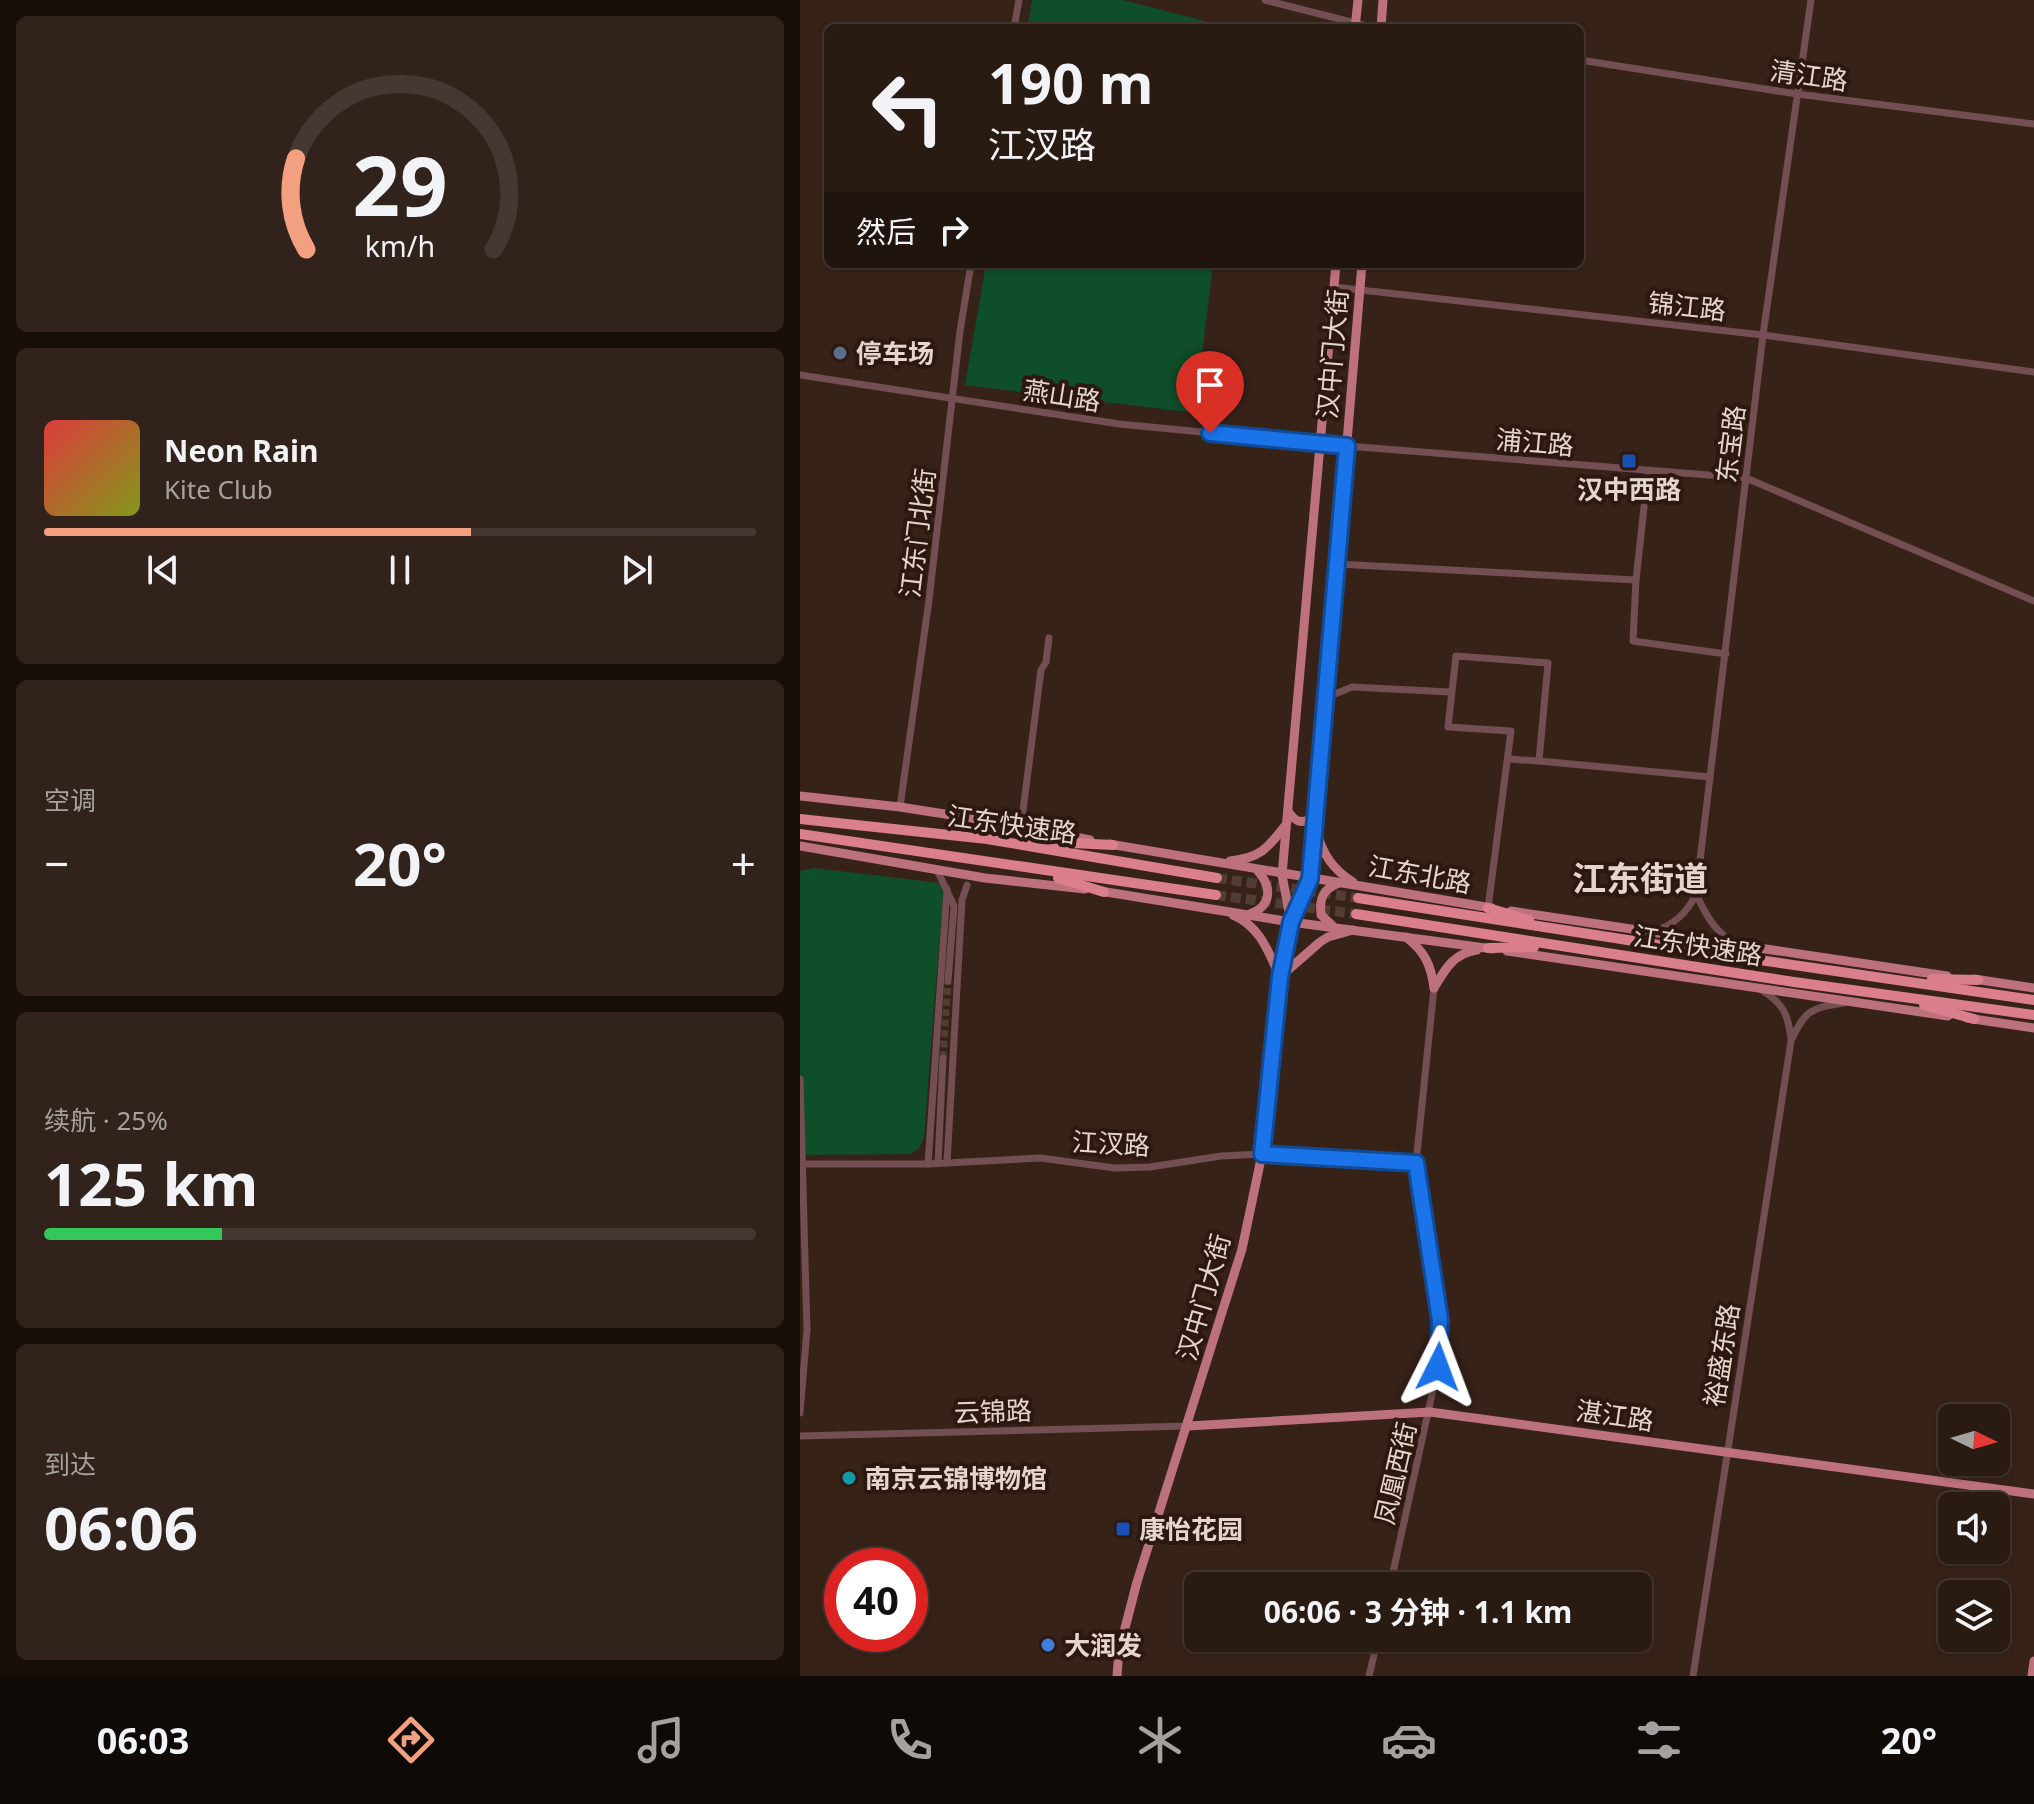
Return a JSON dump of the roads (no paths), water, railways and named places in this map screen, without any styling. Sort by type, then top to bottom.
[{"type":"highway","name":"江东快速路","points":[[800,819],[987,839],[1217,878]]},
{"type":"highway","name":"江东快速路","points":[[800,834],[1216,895]]},
{"type":"highway","points":[[987,839],[1113,845]]},
{"type":"highway","points":[[1022,867],[1104,892]]},
{"type":"highway","name":"江东快速路","points":[[1358,898],[2034,1000]]},
{"type":"highway","points":[[1488,908],[1569,932]]},
{"type":"highway","name":"江东快速路","points":[[1356,914],[2034,1015]]},
{"type":"highway","points":[[1488,948],[1566,947]]},
{"type":"highway","points":[[1889,979],[1978,980]]},
{"type":"highway","points":[[1887,994],[1974,1019]]},
{"type":"main road","points":[[1356,24],[1358,0]]},
{"type":"main road","points":[[1379,24],[1383,0]]},
{"type":"main road","name":"汉中门大街","points":[[1291,922],[1282,875],[1336,268]]},
{"type":"main road","name":"汉中门大街","points":[[1117,1676],[1119,1651],[1137,1582],[1242,1249],[1262,1154],[1280,977],[1291,922],[1310,879],[1362,268]]},
{"type":"main road","name":"江东北路","points":[[800,796],[900,807],[1021,826],[1258,871],[1488,908],[2033,987]]},
{"type":"main road","points":[[1288,811],[1301,822],[1306,822],[1315,814]]},
{"type":"main road","points":[[1222,862],[1249,859],[1262,853],[1287,823]]},
{"type":"main road","points":[[1314,827],[1329,862],[1341,875],[1359,886]]},
{"type":"main road","points":[[800,846],[985,878],[1104,892],[1291,922],[1358,929],[2032,1028]]},
{"type":"main road","points":[[1250,914],[1263,907],[1268,899],[1268,885],[1258,871]]},
{"type":"main road","points":[[1333,926],[1321,915],[1320,907],[1326,889],[1339,883]]},
{"type":"main road","points":[[1219,909],[1242,918],[1256,931],[1280,977],[1328,937],[1358,929]]},
{"type":"main road","points":[[1404,936],[1423,952],[1430,965],[1434,988]]},
{"type":"main road","points":[[1434,988],[1451,961],[1460,955],[1488,948]]},
{"type":"main road","name":"湛江路","points":[[1188,1426],[1430,1412],[2034,1494]]},
{"type":"main road","points":[[2032,1676],[2034,1661]]},
{"type":"street","points":[[1015,24],[1019,0]]},
{"type":"street","points":[[1265,0],[1349,24]]},
{"type":"street","name":"东宝路","points":[[1696,894],[1763,335],[1811,0]]},
{"type":"street","name":"清江路","points":[[1584,61],[1797,94],[2034,124]]},
{"type":"street","name":"江东门北街","points":[[900,807],[970,268]]},
{"type":"street","name":"锦江路","points":[[1334,287],[1763,335],[2034,372]]},
{"type":"street","name":"燕山路","points":[[800,375],[1119,424],[1320,444]]},
{"type":"street","name":"浦江路","points":[[1320,444],[1746,478],[2034,601]]},
{"type":"street","points":[[1648,471],[1633,641],[1726,654]]},
{"type":"street","points":[[1337,564],[1636,580]]},
{"type":"street","points":[[1021,826],[1041,670],[1046,662],[1049,638]]},
{"type":"street","points":[[1488,908],[1511,731],[1448,727],[1456,656],[1548,663],[1539,761]]},
{"type":"street","points":[[1325,698],[1352,687],[1451,692]]},
{"type":"street","points":[[1508,759],[1710,777]]},
{"type":"street","points":[[937,870],[954,906],[948,981]]},
{"type":"street","points":[[954,906],[967,885],[985,878]]},
{"type":"street","points":[[947,1163],[962,900],[967,885]]},
{"type":"street","points":[[928,1164],[947,889]]},
{"type":"street","points":[[1653,932],[1670,926],[1691,906],[1696,894]]},
{"type":"street","points":[[1696,894],[1723,936],[1740,946]]},
{"type":"street","points":[[941,987],[948,994],[957,989]]},
{"type":"street","name":"凤凰西街","points":[[1393,1572],[1438,1367],[1440,1320],[1416,1163],[1434,988]]},
{"type":"street","name":"裕盛东路","points":[[1761,989],[1784,1008],[1791,1041]]},
{"type":"street","points":[[939,1008],[943,1002],[950,1002],[956,1011]]},
{"type":"street","name":"裕盛东路","points":[[1693,1676],[1791,1041],[1800,1021],[1809,1012],[1822,1006],[1851,1002]]},
{"type":"street","points":[[938,1029],[940,1034],[945,1035],[954,1029]]},
{"type":"street","points":[[936,1052],[941,1045],[953,1051]]},
{"type":"street","points":[[938,1163],[943,1058]]},
{"type":"street","points":[[800,1079],[807,1330],[800,1413]]},
{"type":"street","name":"江汊路","points":[[804,1164],[928,1164],[1040,1158],[1115,1168],[1262,1154],[1416,1163]]},
{"type":"street","name":"云锦路","points":[[800,1436],[1188,1426]]},
{"type":"street","points":[[1369,1676],[1375,1652]]},
{"type":"tunnel","points":[[1217,878],[1358,898]]},
{"type":"tunnel","points":[[1216,895],[1356,914]]},
{"type":"tunnel","points":[[943,1058],[948,981]]},
{"type":"place","name":"停车场","points":[[840,353]]},
{"type":"place","name":"汉中西路","points":[[1629,461]]},
{"type":"place","name":"南京云锦博物馆","points":[[849,1478]]},
{"type":"place","name":"康怡花园","points":[[1123,1529]]},
{"type":"place","name":"大润发","points":[[1048,1645]]},
{"type":"district","name":"江东街道","points":[[1640,878]]}]
